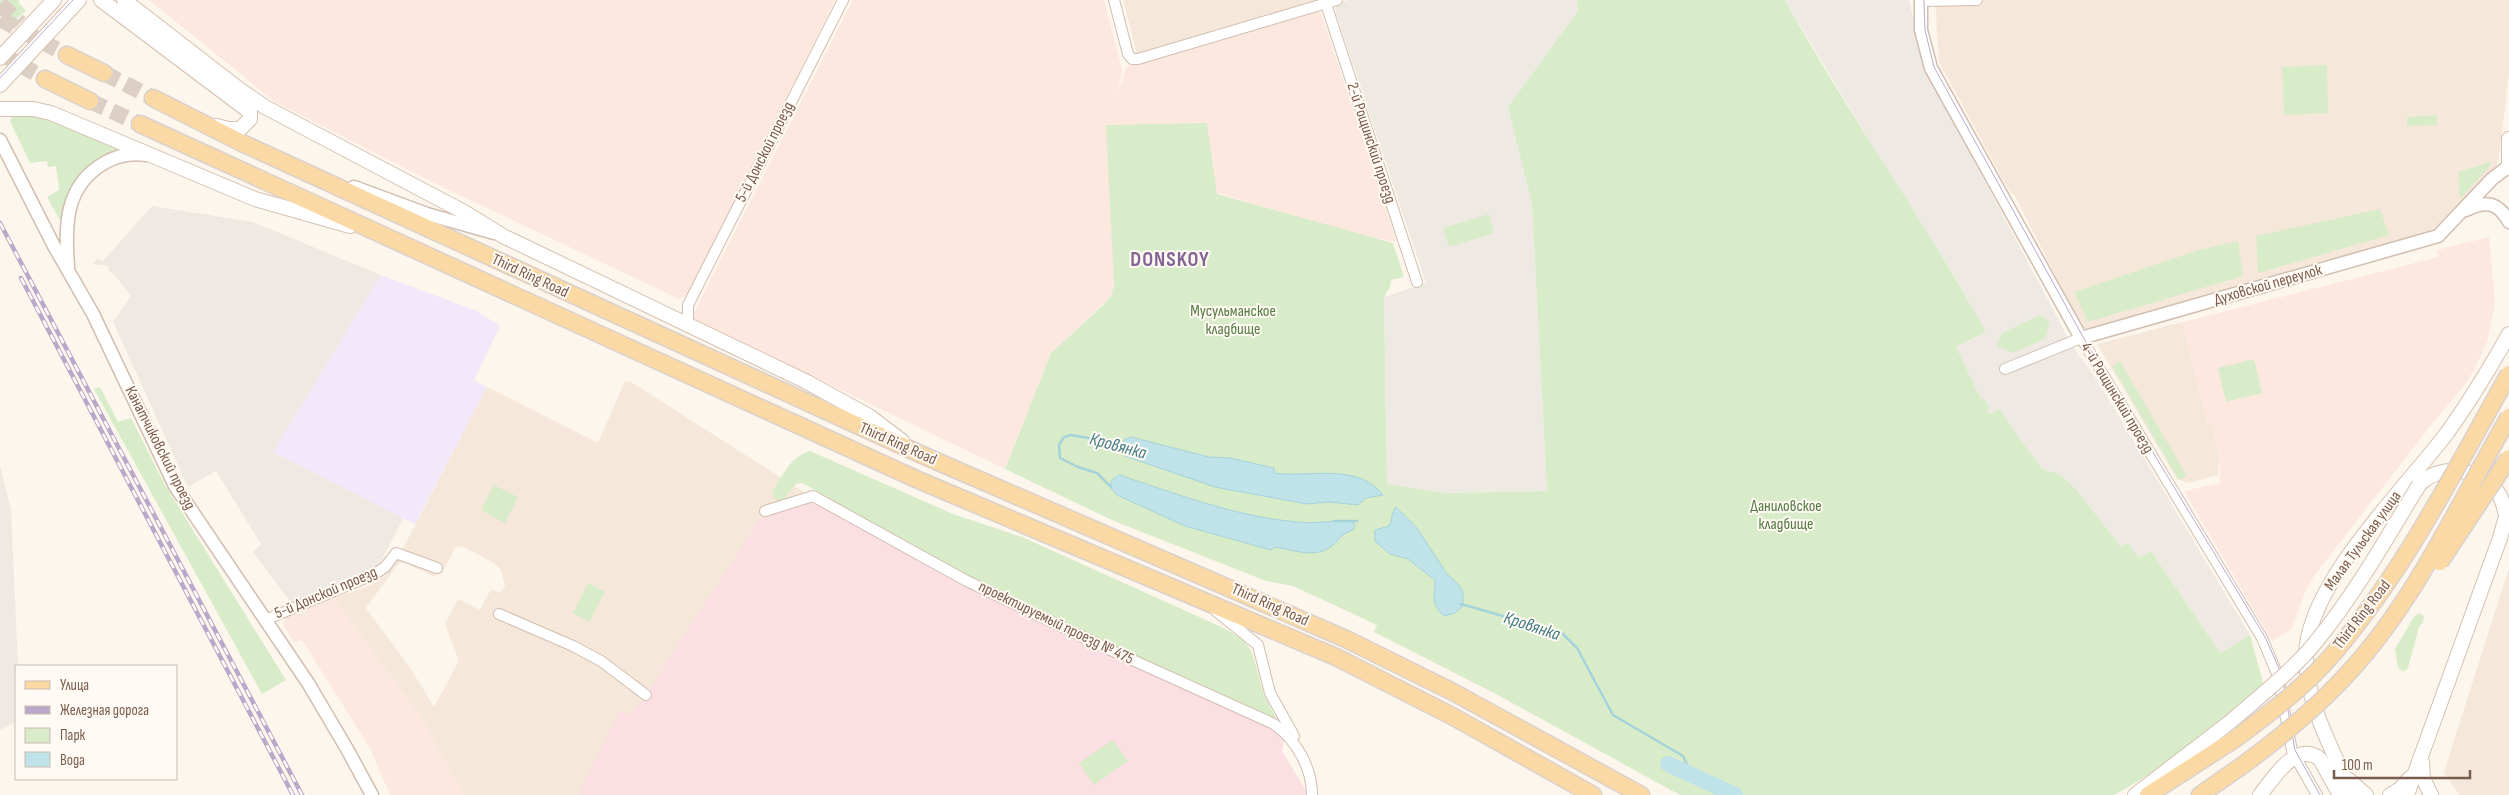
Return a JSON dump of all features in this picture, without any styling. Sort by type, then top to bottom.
[{"type":"main road","points":[[0,58],[54,0]]},
{"type":"main road","points":[[0,85],[79,0]]},
{"type":"main road","points":[[101,0],[247,108],[251,115],[245,126],[235,130],[219,127],[183,113]]},
{"type":"main road","points":[[124,0],[252,98],[464,212],[503,236],[668,315],[688,327],[814,386],[869,416],[920,454]]},
{"type":"main road","points":[[67,55],[104,73]]},
{"type":"main road","points":[[45,79],[90,100]]},
{"type":"main road","name":"Third Ring Road","points":[[153,98],[261,152],[920,454],[1346,639],[1453,692],[1641,795]]},
{"type":"main road","points":[[3,111],[33,109],[52,113],[272,205],[376,232]]},
{"type":"main road","name":"Third Ring Road","points":[[140,124],[916,478],[1344,661],[1452,716],[1593,795]]},
{"type":"main road","points":[[2509,139],[2509,181]]},
{"type":"main road","name":"Малая Тульская улица","points":[[2352,795],[2317,714],[2309,684],[2306,656],[2308,635],[2314,613],[2324,593],[2350,555],[2446,434],[2475,393],[2509,334]]},
{"type":"main road","points":[[2464,454],[2496,383],[2509,360]]},
{"type":"main road","name":"Third Ring Road","points":[[2148,795],[2235,739],[2286,701],[2324,664],[2398,569],[2509,374]]},
{"type":"main road","points":[[2475,393],[2494,382],[2509,381]]},
{"type":"main road","name":"Third Ring Road","points":[[2200,795],[2291,729],[2339,684],[2378,637],[2410,593],[2509,417]]},
{"type":"main road","points":[[2378,637],[2424,585],[2509,458]]},
{"type":"main road","points":[[2135,795],[2230,722],[2290,669],[2318,640],[2341,610],[2419,485],[2426,477],[2435,473],[2460,471],[2484,479],[2496,488],[2502,498],[2506,522],[2423,756],[2407,795]]},
{"type":"main road","points":[[2260,795],[2294,757],[2310,754],[2320,759],[2340,795]]},
{"type":"main road","points":[[2390,795],[2408,782],[2423,756]]},
{"type":"main road","points":[[2423,756],[2423,778],[2431,795]]},
{"type":"main road","points":[[2342,772],[2351,784],[2366,795]]},
{"type":"street","name":"5-й Донской проезд","points":[[688,327],[688,305],[843,0]]},
{"type":"street","points":[[1114,0],[1128,54],[1132,59],[1138,59],[1337,0]]},
{"type":"street","points":[[1921,0],[1977,0]]},
{"type":"street","name":"4-й Рощинский проезд","points":[[1921,0],[1921,30],[1931,68],[2081,338],[2262,638],[2278,676],[2294,757],[2316,795]]},
{"type":"street","name":"2-й Рощинский проезд","points":[[1326,4],[1417,282]]},
{"type":"street","name":"Канатчиковский проезд","points":[[0,140],[93,314],[175,486],[340,735],[372,795]]},
{"type":"street","points":[[261,152],[407,206],[503,236]]},
{"type":"street","points":[[68,270],[68,212],[72,197],[84,179],[97,167],[121,156],[136,154],[167,160]]},
{"type":"street","name":"Духовской переулок","points":[[2004,369],[2081,338],[2429,239],[2443,232],[2492,179],[2509,167]]},
{"type":"street","points":[[2461,212],[2473,206],[2490,203],[2499,208],[2509,222]]},
{"type":"street","points":[[668,315],[688,305]]},
{"type":"street","name":"проектируемый проезд № 475","points":[[765,511],[813,496],[965,580],[1106,648],[1274,724],[1284,732],[1303,757],[1312,780],[1312,795]]},
{"type":"street","name":"5-й Донской проезд","points":[[265,620],[375,574],[385,567],[396,553],[437,568]]},
{"type":"street","points":[[1200,598],[1258,644],[1270,693],[1303,757]]},
{"type":"street","points":[[499,614],[601,661],[646,695]]},
{"type":"shaded area","points":[[149,0],[835,0],[688,295],[679,299],[428,180],[275,102]]},
{"type":"shaded area","points":[[853,0],[1104,0],[1122,70],[1118,94],[1126,67],[1315,11],[1321,13],[1397,242],[1359,235],[1217,193],[1115,268],[1111,296],[1051,353],[1005,469],[694,319],[692,316]]},
{"type":"shaded area","points":[[1123,0],[1315,0],[1137,54]]},
{"type":"shaded area","points":[[1348,0],[1577,0],[1578,11],[1508,107],[1532,204],[1547,491],[1445,493],[1387,484],[1384,297],[1426,283],[1335,10],[1338,3]]},
{"type":"shaded area","points":[[1785,0],[1909,0],[1924,67],[2073,347],[2097,380],[2250,635],[2220,653],[2151,551],[2138,558],[2121,547],[2076,489],[2058,473],[2043,470],[2000,409],[1990,415],[1984,398],[1981,400],[1956,347],[1986,332],[1954,275],[1881,160]]},
{"type":"shaded area","points":[[1935,0],[2509,0],[2509,73],[2499,158],[2494,171],[2447,219],[2429,231],[2089,329],[2082,328],[2015,196],[2008,189],[1939,62]]},
{"type":"shaded area","points":[[152,206],[253,222],[381,275],[273,452],[404,517],[379,565],[291,603],[253,552],[261,544],[216,471],[188,487],[113,322],[131,296],[113,273],[109,272],[109,266],[92,264],[97,259],[103,261]]},
{"type":"shaded area","points":[[2489,237],[2495,304],[2487,342],[2474,370],[2463,387],[2427,430],[2314,576],[2306,590],[2291,630],[2272,641],[2184,491],[2220,483],[2219,458],[2213,424],[2208,425],[2183,322],[2438,257],[2437,250]]},
{"type":"shaded area","points":[[381,275],[477,311],[500,326],[474,380],[487,387],[415,524],[273,452]]},
{"type":"shaded area","points":[[2183,322],[2208,425],[2213,424],[2219,458],[2218,475],[2189,483],[2177,479],[2097,344]]},
{"type":"shaded area","points":[[625,381],[631,382],[818,501],[1285,735],[1282,751],[1307,793],[1305,795],[463,795],[424,722],[333,598],[368,586],[383,577],[397,560],[487,387],[598,443]],"holes":[[[462,546],[494,563],[501,570],[505,586],[501,593],[491,589],[480,610],[458,599],[445,624],[459,661],[434,707],[411,669],[366,608],[399,563],[405,563],[433,576],[442,573],[455,548]]]},
{"type":"shaded area","points":[[0,465],[11,510],[18,665],[15,665],[15,722],[0,730]]},
{"type":"shaded area","points":[[818,501],[1104,652],[1285,735],[1282,751],[1307,793],[1305,795],[578,795],[620,710],[630,716],[646,695],[761,517]]},
{"type":"shaded area","points":[[2509,568],[2509,795],[2459,795],[2444,772]]},
{"type":"shaded area","points":[[333,598],[424,722],[463,795],[390,795],[371,750],[302,640],[294,642],[283,625],[286,617]]},
{"type":"green space","points":[[0,0],[19,0],[19,3],[26,11],[15,20],[0,6]]},
{"type":"green space","name":"Даниловское кладбище","points":[[1577,0],[1785,0],[1834,84],[1937,248],[1986,332],[1956,347],[1981,399],[1984,398],[1990,409],[1987,410],[1989,414],[2000,409],[2043,470],[2058,473],[2076,489],[2121,547],[2128,543],[2138,558],[2151,551],[2220,653],[2250,635],[2264,686],[2229,717],[2192,745],[2114,795],[1680,795],[1494,693],[1374,632],[1377,625],[1293,586],[1266,581],[1114,521],[1005,469],[1051,353],[1111,296],[1114,285],[1106,125],[1207,123],[1217,194],[1393,243],[1404,277],[1391,280],[1390,287],[1384,297],[1387,484],[1445,493],[1547,491],[1532,204],[1508,107],[1578,11]]},
{"type":"green space","points":[[2327,65],[2328,113],[2284,115],[2282,67]]},
{"type":"green space","points":[[40,115],[128,151],[95,164],[62,224],[47,197],[59,190],[56,166],[48,167],[47,161],[30,163],[10,121],[12,117]]},
{"type":"green space","points":[[2437,115],[2437,125],[2407,126],[2407,117]]},
{"type":"green space","points":[[2491,162],[2490,166],[2460,199],[2458,172]]},
{"type":"green space","points":[[2380,209],[2389,235],[2258,273],[2256,236]]},
{"type":"green space","points":[[1489,214],[1494,233],[1449,247],[1443,228]]},
{"type":"green space","points":[[2238,241],[2243,276],[2088,322],[2074,292],[2199,250]]},
{"type":"green space","points":[[2040,315],[2050,321],[2045,339],[2012,353],[1997,346],[2002,333]]},
{"type":"green space","points":[[2254,359],[2262,393],[2226,402],[2218,368]]},
{"type":"green space","points":[[2120,361],[2187,476],[2179,480],[2112,366]]},
{"type":"green space","points":[[100,387],[118,422],[131,418],[165,485],[286,680],[262,694],[94,389]]},
{"type":"green space","points":[[810,451],[953,514],[1022,537],[1226,629],[1245,642],[1252,652],[1264,695],[1285,735],[1104,652],[818,501],[822,494],[802,483],[796,484],[779,504],[772,493],[779,480],[792,462]]},
{"type":"green space","points":[[494,485],[518,497],[505,523],[481,510]]},
{"type":"green space","points":[[588,583],[605,592],[589,622],[573,613]]},
{"type":"green space","points":[[2419,613],[2424,616],[2423,622],[2419,627],[2408,668],[2403,672],[2398,667],[2395,649],[2414,617]]},
{"type":"green space","points":[[1113,740],[1128,761],[1094,785],[1079,763]]},
{"type":"water","points":[[1131,437],[1209,457],[1230,458],[1274,468],[1274,473],[1347,475],[1360,478],[1372,485],[1383,495],[1366,498],[1358,505],[1329,502],[1307,504],[1215,487],[1125,456],[1121,447],[1124,440]]},
{"type":"water","points":[[1119,475],[1207,504],[1252,515],[1305,522],[1352,521],[1355,525],[1353,530],[1342,536],[1326,550],[1312,553],[1275,547],[1271,550],[1185,526],[1117,495],[1110,487],[1112,480]]},
{"type":"water","points":[[1396,507],[1417,528],[1447,574],[1458,584],[1463,592],[1463,606],[1455,613],[1444,616],[1437,607],[1434,600],[1435,580],[1408,559],[1390,554],[1375,541],[1375,530],[1389,526]]},
{"type":"waterway","name":"Кровянка","points":[[1111,487],[1097,473],[1078,467],[1060,458],[1059,445],[1064,437],[1071,435],[1124,444]]},
{"type":"waterway","name":"Кровянка","points":[[1334,521],[1357,521]]},
{"type":"waterway","name":"Кровянка","points":[[1461,604],[1562,633],[1577,648],[1613,715],[1683,756],[1691,774]]},
{"type":"waterway","points":[[1668,764],[1735,795]]},
{"type":"tunnel","points":[[0,4],[20,23]]},
{"type":"tunnel","points":[[0,19],[67,55]]},
{"type":"tunnel","points":[[0,53],[45,79]]},
{"type":"tunnel","points":[[104,73],[153,98]]},
{"type":"tunnel","points":[[90,101],[140,124]]},
{"type":"tram line","points":[[0,78],[73,0]]},
{"type":"tram line","points":[[1924,0],[1925,30],[1934,67],[2083,337],[2265,637],[2282,675],[2295,750],[2320,795]]},
{"type":"railway","points":[[0,223],[302,795]]},
{"type":"railway","points":[[21,278],[293,795]]},
{"type":"district","name":"DONSKOY","points":[[1170,259]]},
{"type":"park label","name":"Мусульманское кладбище","points":[[1233,320]]}]
